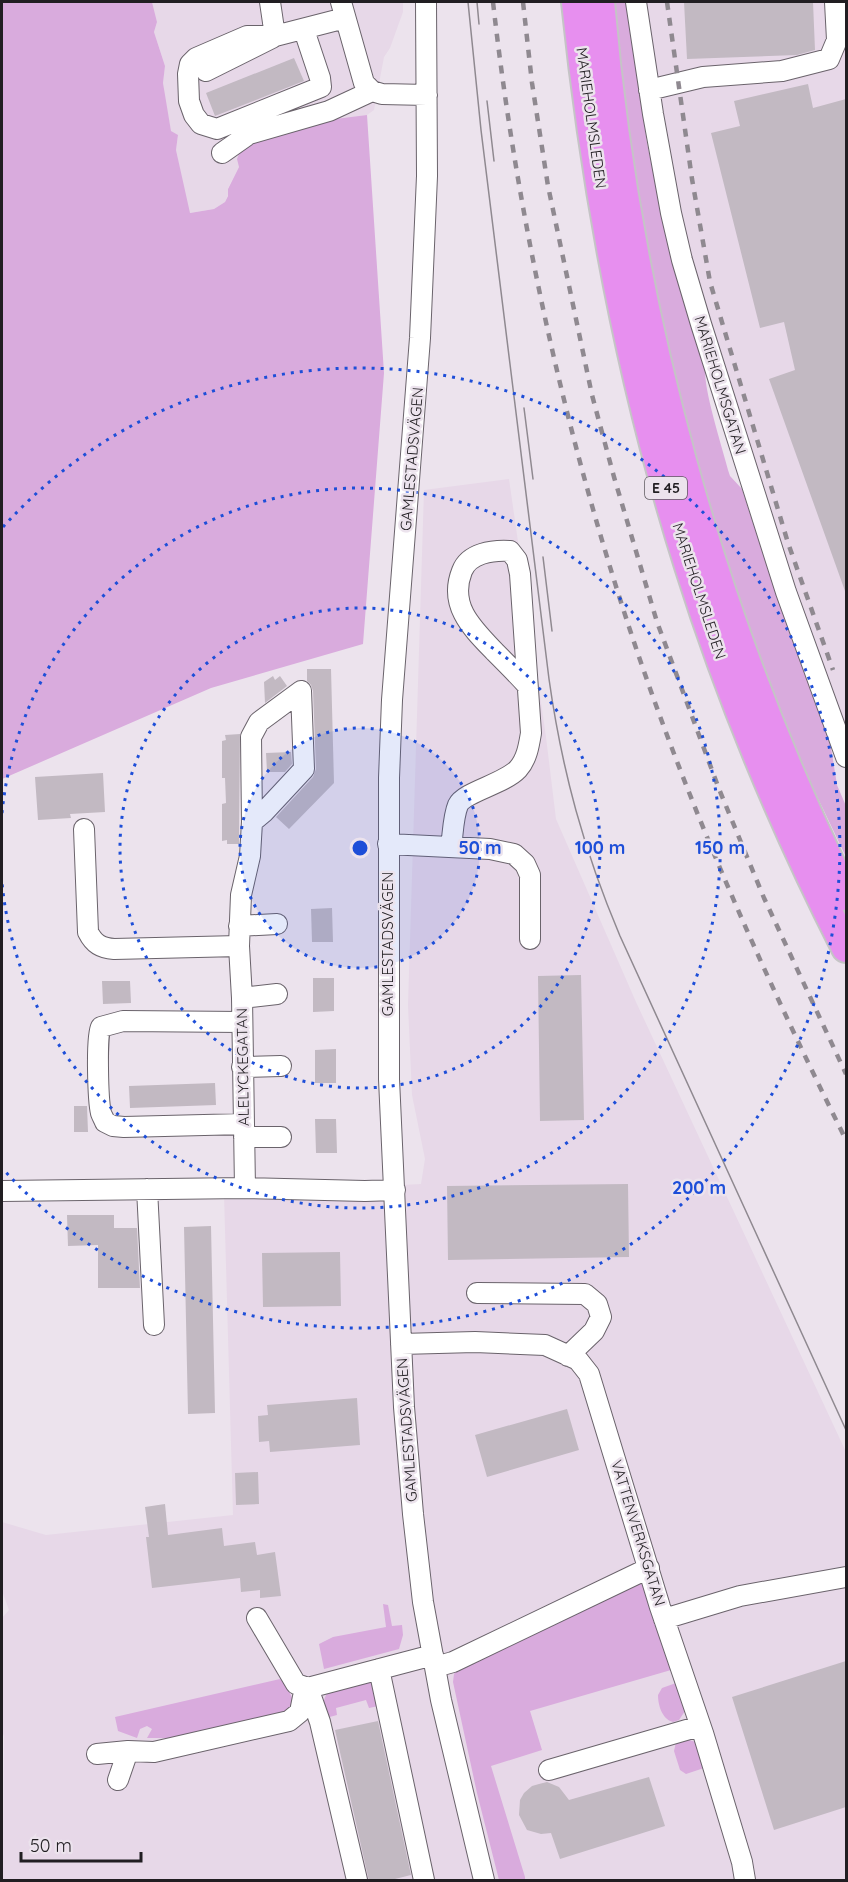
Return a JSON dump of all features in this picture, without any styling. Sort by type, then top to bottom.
[{"type":"highway","name":"MARIEHOLMSLEDEN","points":[[576,2],[588,112],[608,235],[638,378],[673,514],[697,590],[742,714],[796,843],[846,948]]},
{"type":"highway","name":"MARIEHOLMSLEDEN","points":[[600,2],[610,104],[624,199],[665,398],[703,533],[750,671],[791,775],[846,896]]},
{"type":"street","points":[[270,2],[275,36]]},
{"type":"street","name":"GAMLESTADSVÄGEN","points":[[426,2],[427,176],[420,338],[392,700],[388,844],[389,1068],[401,1344],[413,1514],[423,1602],[451,1745],[484,1881]]},
{"type":"street","name":"MARIEHOLMSGATAN","points":[[636,2],[671,213],[700,324],[786,592],[846,757]]},
{"type":"street","points":[[649,90],[703,77],[782,70],[829,59],[837,40],[835,2]]},
{"type":"street","points":[[304,30],[321,87],[217,129],[206,119],[199,96],[190,86],[188,74],[190,64],[196,58],[248,36],[275,36],[304,30],[343,10],[364,83],[372,91],[392,95],[427,95]]},
{"type":"street","points":[[206,71],[275,36]]},
{"type":"street","points":[[222,153],[249,134],[329,111],[372,91]]},
{"type":"street","points":[[451,847],[459,802],[469,794],[490,787],[506,778],[519,768],[527,754],[531,734],[528,685],[520,574],[517,560],[510,550],[493,550],[477,556],[464,566],[459,579],[462,612],[471,627],[528,685]]},
{"type":"street","name":"ALELYCKEGATAN","points":[[245,1188],[239,926],[240,894],[250,856],[251,737],[259,722],[301,691],[304,769],[252,822]]},
{"type":"street","points":[[84,829],[88,932],[93,942],[105,949],[239,946]]},
{"type":"street","points":[[388,844],[490,849],[513,854],[525,864],[530,875],[530,939]]},
{"type":"street","points":[[239,926],[277,924]]},
{"type":"street","points":[[242,998],[277,994]]},
{"type":"street","points":[[242,1022],[123,1020],[101,1028],[99,1031],[101,1113],[105,1122],[113,1126],[244,1131],[281,1137]]},
{"type":"street","points":[[242,1067],[281,1066]]},
{"type":"street","points":[[7,1191],[224,1188],[395,1190]]},
{"type":"street","points":[[147,1189],[154,1325]]},
{"type":"street","points":[[477,1293],[585,1294],[597,1304],[601,1317],[594,1331],[568,1356]]},
{"type":"street","name":"VATTENVERKSGATAN","points":[[401,1344],[475,1342],[545,1345],[578,1360],[589,1374],[742,1862],[745,1881]]},
{"type":"street","points":[[257,1618],[296,1684],[308,1688],[379,1669],[434,1661],[453,1662],[649,1568]]},
{"type":"street","points":[[664,1619],[740,1596],[846,1576]]},
{"type":"street","points":[[379,1669],[424,1881]]},
{"type":"street","points":[[96,1754],[128,1751],[154,1752],[289,1721],[300,1712],[303,1697],[308,1688]]},
{"type":"street","points":[[308,1688],[320,1722],[357,1881]]},
{"type":"street","points":[[549,1770],[700,1726]]},
{"type":"street","points":[[118,1780],[128,1751]]},
{"type":"shaded area","points":[[2,2],[152,2],[157,22],[154,32],[165,66],[163,83],[171,131],[178,135],[176,150],[190,213],[214,209],[225,202],[228,189],[239,167],[237,159],[240,151],[271,130],[288,125],[367,115],[384,373],[363,644],[211,688],[2,779]]},
{"type":"shaded area","points":[[152,2],[403,2],[403,12],[390,48],[384,57],[374,110],[367,115],[337,120],[239,167],[228,188],[225,202],[214,209],[189,213],[176,150],[178,136],[171,131],[164,94],[165,66],[154,32],[157,22]]},
{"type":"shaded area","points":[[610,2],[626,2],[647,143],[662,215],[706,369],[705,376],[710,402],[728,470],[730,476],[742,489],[776,594],[830,741],[837,785],[846,806],[846,857],[790,740],[760,660],[696,469],[641,234]]},
{"type":"shaded area","points":[[641,2],[846,2],[846,744],[791,591],[687,259]]},
{"type":"shaded area","points":[[509,479],[556,819],[636,1002],[846,1452],[846,1880],[3,1880],[2,1618],[9,1610],[2,1591],[2,1522],[46,1535],[233,1515],[224,1194],[421,1184],[425,1159],[412,1095],[408,1005],[424,490]]},
{"type":"shaded area","points":[[641,1577],[671,1670],[530,1711],[542,1750],[491,1766],[525,1877],[525,1880],[499,1880],[477,1793],[453,1682],[454,1674],[457,1670]]},
{"type":"shaded area","points":[[383,1604],[388,1605],[392,1626],[402,1625],[403,1635],[399,1649],[324,1669],[319,1644],[333,1637],[386,1627]]},
{"type":"shaded area","points":[[280,1679],[287,1687],[295,1704],[289,1712],[173,1738],[147,1738],[152,1729],[147,1726],[140,1729],[137,1738],[118,1731],[115,1717]]},
{"type":"shaded area","points":[[373,1680],[383,1705],[369,1708],[366,1700],[336,1708],[337,1715],[326,1718],[324,1701],[329,1691]]},
{"type":"shaded area","points":[[676,1683],[685,1711],[679,1720],[673,1722],[661,1711],[658,1695],[662,1688]]},
{"type":"shaded area","points":[[685,1739],[696,1742],[704,1768],[686,1774],[680,1770],[674,1751],[676,1742]]},
{"type":"building","points":[[684,2],[813,2],[815,50],[797,55],[687,59]]},
{"type":"building","points":[[294,58],[304,81],[215,116],[206,93]]},
{"type":"building","points":[[808,84],[813,108],[846,99],[846,591],[769,379],[795,370],[784,322],[760,328],[711,133],[740,126],[734,101]]},
{"type":"building","points":[[307,669],[331,669],[334,783],[289,829],[276,817],[313,777],[316,769],[313,691],[307,681]]},
{"type":"building","points":[[273,676],[275,680],[280,676],[287,686],[265,703],[264,682]]},
{"type":"building","points":[[240,734],[239,844],[227,844],[227,840],[222,841],[222,804],[226,803],[225,778],[222,778],[222,741],[226,740],[225,735]]},
{"type":"building","points":[[291,752],[292,764],[285,772],[267,772],[266,753]]},
{"type":"building","points":[[103,773],[105,812],[70,814],[71,818],[38,820],[35,777]]},
{"type":"building","points":[[332,908],[333,942],[312,942],[311,909]]},
{"type":"building","points":[[581,975],[584,1120],[540,1121],[538,976]]},
{"type":"building","points":[[313,978],[334,978],[334,1011],[313,1012]]},
{"type":"building","points":[[102,981],[130,981],[131,1003],[103,1004]]},
{"type":"building","points":[[336,1049],[336,1083],[315,1083],[315,1050]]},
{"type":"building","points":[[215,1083],[216,1105],[130,1108],[129,1086]]},
{"type":"building","points":[[74,1106],[87,1106],[88,1132],[74,1132]]},
{"type":"building","points":[[315,1119],[336,1119],[337,1153],[316,1153]]},
{"type":"building","points":[[628,1184],[629,1257],[448,1260],[447,1186]]},
{"type":"building","points":[[67,1215],[114,1215],[114,1228],[137,1228],[140,1288],[98,1288],[98,1245],[68,1246]]},
{"type":"building","points":[[211,1226],[215,1413],[188,1414],[184,1227]]},
{"type":"building","points":[[340,1252],[341,1306],[263,1307],[262,1253]]},
{"type":"building","points":[[357,1398],[360,1445],[270,1452],[269,1441],[259,1442],[258,1416],[268,1415],[267,1405]]},
{"type":"building","points":[[567,1409],[579,1450],[487,1477],[475,1435]]},
{"type":"building","points":[[258,1472],[259,1504],[236,1505],[235,1473]]},
{"type":"building","points":[[165,1504],[168,1535],[222,1528],[224,1546],[255,1542],[257,1555],[275,1552],[281,1596],[260,1598],[260,1590],[241,1592],[240,1578],[152,1588],[145,1507]]},
{"type":"building","points":[[846,1661],[846,1807],[774,1830],[732,1697]]},
{"type":"building","points":[[378,1721],[411,1875],[387,1881],[369,1881],[335,1730]]},
{"type":"building","points":[[649,1777],[665,1826],[560,1859],[551,1833],[541,1834],[527,1830],[519,1815],[520,1800],[532,1786],[547,1782],[559,1787],[569,1800]]},
{"type":"tram line","points":[[468,2],[481,130],[549,679],[554,713],[576,810],[585,842],[620,936],[846,1430]]},
{"type":"tram line","points":[[477,2],[479,24]]},
{"type":"tram line","points":[[487,101],[494,161]]},
{"type":"tram line","points":[[524,408],[533,479]]},
{"type":"tram line","points":[[543,557],[552,631]]},
{"type":"railway","points":[[493,2],[503,82],[529,241],[564,398],[606,553],[653,696],[702,825],[757,953],[846,1140]]},
{"type":"railway","points":[[523,2],[532,83],[548,186],[592,395],[657,622],[719,789],[764,898],[846,1074]]},
{"type":"railway","points":[[667,2],[692,179],[710,282],[788,543],[833,670]]}]
